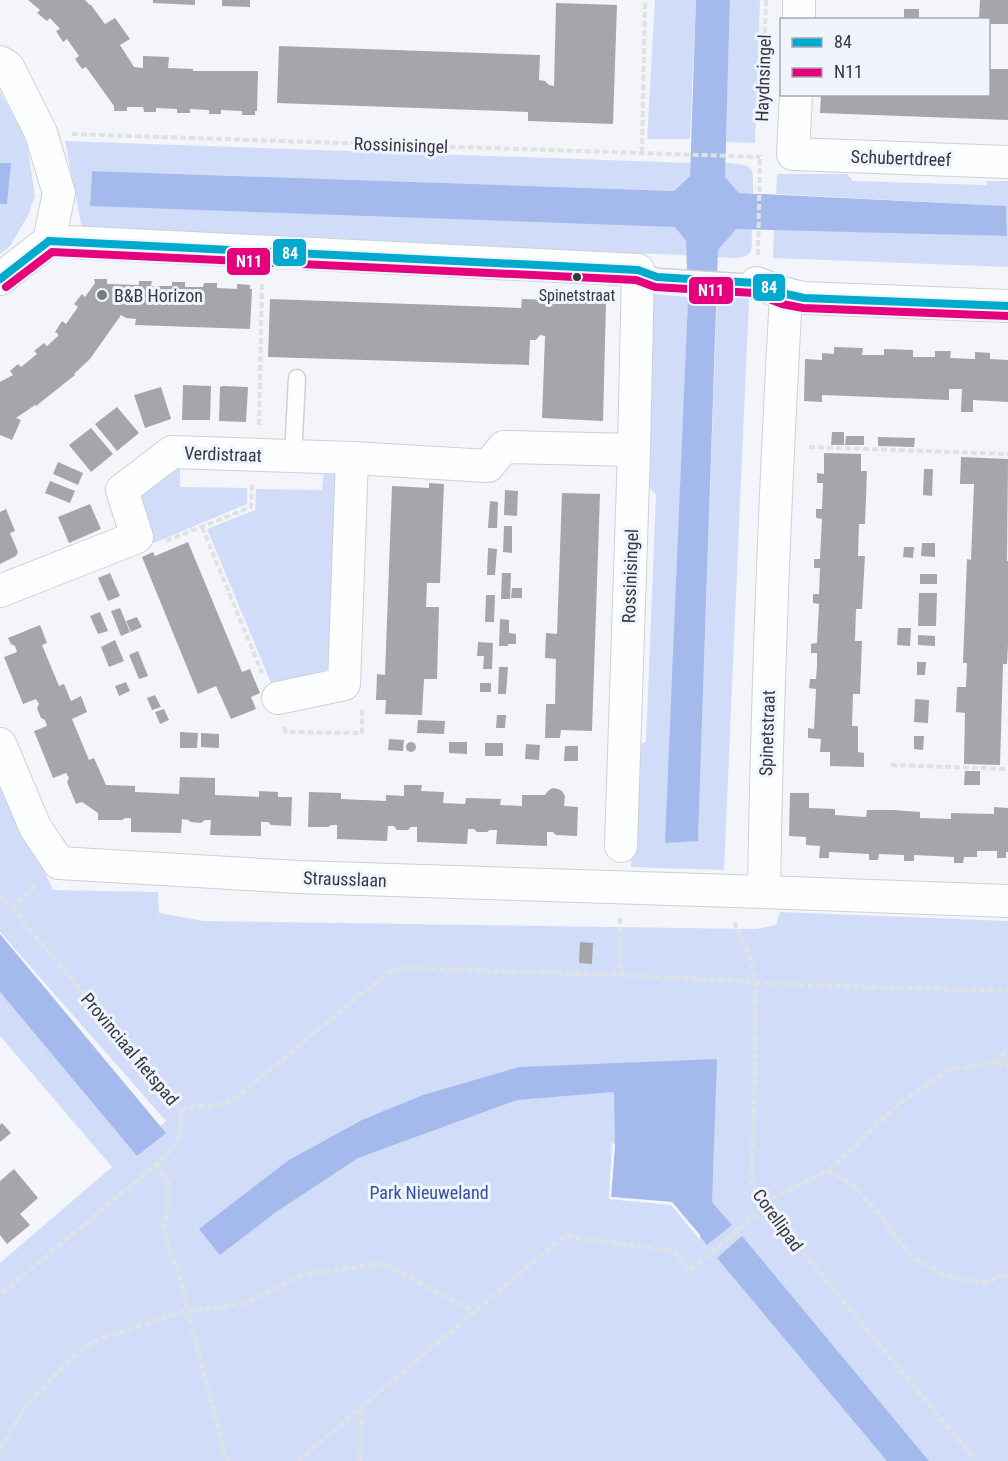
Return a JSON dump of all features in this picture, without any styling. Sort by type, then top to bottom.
[{"type":"street","points":[[799,0],[799,18]]},
{"type":"street","points":[[0,62],[8,67],[41,133],[59,193],[49,241],[0,279]]},
{"type":"street","name":"Haydnsingel","points":[[793,154],[796,96]]},
{"type":"street","name":"Schubertdreef","points":[[793,154],[1008,162]]},
{"type":"street","points":[[49,241],[648,273]]},
{"type":"street","name":"Rossinisingel","points":[[621,846],[634,450],[648,273]]},
{"type":"street","points":[[745,283],[804,298],[1008,306]]},
{"type":"street","name":"Spinetstraat","points":[[764,892],[765,780],[786,294]]},
{"type":"street","name":"Verdistraat","points":[[137,537],[122,490],[172,452],[352,458],[488,466],[504,447],[634,450]]},
{"type":"street","points":[[278,698],[344,684],[352,458]]},
{"type":"street","points":[[0,591],[137,537]]},
{"type":"street","name":"Strausslaan","points":[[0,744],[35,827],[59,863],[298,877],[764,892]]},
{"type":"street","points":[[764,892],[1008,901]]},
{"type":"lane","points":[[648,273],[745,283]]},
{"type":"lane","points":[[293,457],[297,378]]},
{"type":"path","points":[[642,153],[645,0]]},
{"type":"path","name":"Haydnsingel","points":[[762,112],[766,0]]},
{"type":"path","name":"Rossinisingel","points":[[41,133],[760,157]]},
{"type":"path","name":"Haydnsingel","points":[[758,246],[761,146]]},
{"type":"path","points":[[137,537],[145,550],[251,507],[256,455],[262,313],[262,251]]},
{"type":"path","points":[[778,442],[798,447],[1008,454]]},
{"type":"path","points":[[891,765],[1008,769]]},
{"type":"path","name":"Provinciaal fietspad","points":[[0,894],[181,1110],[176,1145],[157,1164],[0,1294]]},
{"type":"path","name":"Corellipad","points":[[734,920],[748,951],[755,982],[755,1081],[751,1182],[764,1206],[976,1461]]},
{"type":"path","points":[[181,1110],[224,1104],[240,1095],[362,993],[392,971],[402,968],[491,970],[769,984],[1008,990]]},
{"type":"path","points":[[995,1062],[1008,1049]]},
{"type":"path","points":[[298,1461],[564,1236],[673,1251],[689,1271],[773,1198],[826,1171],[840,1161],[904,1100],[949,1070],[995,1062],[1008,1067]]},
{"type":"path","points":[[157,1164],[168,1184],[164,1229],[169,1250],[177,1268],[223,1449],[229,1461]]},
{"type":"path","points":[[826,1171],[852,1184],[876,1210],[910,1256],[942,1274],[959,1279],[987,1283],[1007,1272],[1008,1279]]},
{"type":"path","points":[[0,1449],[25,1407],[73,1356],[94,1341],[188,1310],[246,1303],[303,1275],[384,1263],[474,1312]]},
{"type":"path","points":[[360,1461],[362,1406]]},
{"type":"green space","points":[[655,0],[696,0],[690,139],[647,139]]},
{"type":"green space","points":[[730,0],[760,0],[755,143],[726,142]]},
{"type":"green space","points":[[0,91],[27,143],[35,196],[30,212],[10,246],[0,254]]},
{"type":"green space","points":[[65,141],[690,163],[690,176],[674,191],[92,171],[90,205],[675,226],[686,241],[686,255],[83,234]]},
{"type":"green space","points":[[725,163],[741,164],[750,168],[753,176],[753,193],[739,193],[725,177]]},
{"type":"green space","points":[[777,174],[847,174],[853,181],[986,185],[987,181],[1008,181],[1008,267],[773,258],[774,229],[1007,236],[1006,206],[776,194]]},
{"type":"green space","points":[[735,229],[752,229],[752,248],[749,254],[736,258],[718,257],[718,250]]},
{"type":"green space","points":[[653,294],[688,297],[666,842],[698,840],[717,295],[749,298],[724,870],[631,867],[636,746],[646,742],[656,494],[645,484]]},
{"type":"green space","points":[[180,465],[180,487],[247,488],[247,504],[154,543],[140,512],[141,494]]},
{"type":"green space","points":[[324,470],[339,477],[338,665],[274,690],[207,529],[255,510],[256,489],[322,490]]},
{"type":"green space","name":"Park Nieuweland","points":[[0,774],[53,890],[158,892],[159,913],[203,921],[756,929],[776,925],[780,912],[1008,921],[1008,1461],[0,1461],[0,1263],[112,1167],[0,1036],[0,992],[132,1149],[166,1121],[0,932]]},
{"type":"water","points":[[696,0],[730,0],[725,177],[739,193],[1006,206],[1007,236],[736,229],[718,250],[698,841],[665,843],[688,297],[686,241],[675,227],[90,206],[92,171],[674,191],[690,176]]},
{"type":"water","points":[[0,163],[11,163],[7,204],[0,204]]},
{"type":"water","points":[[0,934],[166,1133],[137,1156],[0,992]]},
{"type":"water","points":[[717,1059],[712,1202],[732,1225],[707,1245],[672,1202],[611,1197],[615,1145],[614,1092],[517,1100],[358,1158],[276,1212],[220,1255],[199,1229],[289,1160],[362,1120],[423,1095],[519,1067]]},
{"type":"water","points":[[742,1236],[929,1461],[887,1461],[717,1258]]},
{"type":"pier","points":[[612,1142],[615,1145],[611,1197],[672,1202],[700,1235],[700,1240],[671,1205],[609,1199]]},
{"type":"building","points":[[28,0],[85,0],[105,24],[115,18],[130,39],[120,45],[134,67],[143,68],[143,56],[169,57],[168,68],[193,69],[193,71],[258,71],[257,111],[255,115],[242,115],[242,111],[221,110],[221,114],[209,114],[209,110],[190,109],[190,113],[177,113],[177,109],[156,108],[156,112],[144,112],[143,107],[127,107],[127,111],[114,111],[114,106],[86,67],[82,69],[75,59],[79,56],[67,39],[63,42],[56,31],[60,29],[50,18],[47,21],[37,13],[40,10]]},
{"type":"building","points":[[153,0],[195,0],[195,5],[153,3]]},
{"type":"building","points":[[222,0],[250,0],[250,7],[222,6]]},
{"type":"building","points":[[980,0],[1008,0],[1008,24],[990,24],[990,18],[979,18]]},
{"type":"building","points":[[556,3],[617,5],[613,124],[528,121],[528,112],[277,103],[279,46],[540,55],[539,80],[554,86]]},
{"type":"building","points":[[904,9],[919,9],[919,18],[904,18]]},
{"type":"building","points":[[990,69],[1008,69],[1008,120],[820,113],[821,96],[990,96]]},
{"type":"building","points":[[94,279],[107,279],[107,284],[139,285],[139,281],[152,281],[151,286],[172,286],[172,282],[185,282],[185,287],[203,287],[204,283],[217,283],[217,288],[237,289],[237,284],[250,285],[252,289],[250,329],[135,325],[136,319],[121,315],[90,359],[75,375],[36,406],[16,418],[21,420],[12,440],[0,435],[0,382],[13,375],[10,371],[18,364],[21,367],[37,354],[34,351],[44,343],[47,346],[58,336],[55,332],[62,321],[66,324],[78,307],[74,304],[82,294],[85,297],[95,283]]},
{"type":"building","points":[[270,299],[521,308],[522,299],[606,302],[603,421],[542,418],[545,336],[540,335],[536,340],[530,340],[529,365],[268,357]]},
{"type":"building","points":[[834,347],[863,348],[862,355],[884,355],[884,349],[913,350],[913,357],[935,357],[935,351],[951,351],[950,358],[975,359],[975,352],[990,353],[990,359],[1008,360],[1008,402],[973,400],[973,412],[961,412],[962,389],[949,389],[949,400],[822,395],[822,402],[804,401],[805,359],[822,360],[822,353],[834,354]]},
{"type":"building","points":[[183,385],[211,386],[210,420],[182,420]]},
{"type":"building","points":[[161,387],[171,419],[145,428],[134,395]]},
{"type":"building","points":[[220,387],[248,387],[246,422],[219,421]]},
{"type":"building","points":[[117,407],[139,433],[117,451],[95,424]]},
{"type":"building","points":[[91,428],[113,454],[91,472],[69,445]]},
{"type":"building","points":[[832,432],[844,432],[844,445],[831,445]]},
{"type":"building","points":[[846,436],[864,436],[864,445],[845,445]]},
{"type":"building","points":[[878,437],[915,438],[914,447],[878,446]]},
{"type":"building","points":[[824,453],[861,454],[861,471],[867,471],[865,524],[859,524],[858,556],[865,556],[862,609],[856,609],[855,641],[862,641],[860,694],[853,694],[852,726],[858,726],[858,752],[864,753],[864,767],[830,766],[830,752],[820,752],[821,739],[808,738],[808,728],[814,729],[816,689],[809,688],[810,679],[816,679],[817,666],[817,653],[811,653],[811,644],[817,643],[819,604],[813,603],[813,594],[819,594],[820,568],[814,568],[814,559],[820,559],[822,519],[816,518],[816,509],[822,509],[823,483],[817,483],[817,473],[824,474]]},
{"type":"building","points":[[961,457],[1008,459],[1008,644],[1007,664],[1003,664],[1000,765],[964,764],[965,713],[956,712],[957,687],[966,687],[967,663],[963,663],[967,559],[971,560],[974,484],[960,484]]},
{"type":"building","points":[[58,462],[83,473],[78,485],[53,474]]},
{"type":"building","points":[[924,469],[933,469],[932,496],[923,495]]},
{"type":"building","points":[[50,481],[75,491],[70,503],[45,493]]},
{"type":"building","points":[[429,483],[444,484],[440,583],[427,583],[426,607],[439,607],[437,679],[424,679],[422,715],[385,714],[386,700],[376,700],[377,674],[385,675],[392,486],[429,488]]},
{"type":"building","points":[[505,490],[518,491],[517,516],[504,515]]},
{"type":"building","points":[[562,493],[600,494],[592,731],[561,730],[560,738],[545,738],[546,704],[555,704],[556,659],[545,658],[546,633],[557,634]]},
{"type":"building","points":[[490,501],[498,502],[497,528],[488,528]]},
{"type":"building","points":[[90,504],[101,529],[69,543],[58,517]]},
{"type":"building","points":[[6,509],[15,531],[10,533],[18,552],[16,556],[0,564],[0,512]]},
{"type":"building","points":[[504,526],[512,526],[512,553],[503,552]]},
{"type":"building","points":[[188,542],[242,672],[250,669],[260,693],[251,697],[256,709],[231,719],[216,686],[198,694],[142,557],[153,552],[155,556]]},
{"type":"building","points":[[922,543],[935,543],[935,557],[921,556]]},
{"type":"building","points":[[904,547],[914,547],[913,558],[903,557]]},
{"type":"building","points":[[488,548],[497,549],[495,575],[487,575]]},
{"type":"building","points":[[110,573],[120,596],[108,601],[98,578]]},
{"type":"building","points":[[502,573],[511,573],[510,599],[501,599]]},
{"type":"building","points":[[920,574],[937,574],[937,584],[920,584]]},
{"type":"building","points":[[512,588],[522,588],[522,598],[511,598]]},
{"type":"building","points":[[919,593],[937,593],[936,626],[918,626]]},
{"type":"building","points":[[486,595],[495,595],[494,622],[485,622]]},
{"type":"building","points":[[120,608],[130,632],[121,636],[111,611]]},
{"type":"building","points":[[100,612],[108,631],[98,634],[90,616]]},
{"type":"building","points":[[137,617],[142,627],[131,632],[126,621]]},
{"type":"building","points":[[500,619],[509,620],[509,633],[516,634],[516,644],[499,646]]},
{"type":"building","points":[[40,625],[47,643],[42,645],[59,686],[64,684],[71,701],[81,696],[87,712],[72,719],[89,760],[94,758],[106,785],[135,786],[135,792],[179,794],[180,777],[215,778],[215,795],[259,797],[259,791],[278,792],[278,797],[292,797],[291,826],[261,822],[261,836],[210,835],[211,820],[201,823],[182,819],[181,833],[131,832],[131,818],[98,820],[98,813],[82,802],[76,804],[67,782],[69,778],[66,773],[53,778],[34,731],[47,726],[37,708],[39,704],[36,699],[23,704],[4,657],[17,652],[8,638]]},
{"type":"building","points":[[898,628],[911,628],[910,646],[897,645]]},
{"type":"building","points":[[918,635],[935,636],[935,646],[918,645]]},
{"type":"building","points":[[115,640],[124,661],[109,667],[101,647]]},
{"type":"building","points":[[478,642],[493,643],[492,669],[483,669],[484,656],[477,656]]},
{"type":"building","points":[[138,651],[148,676],[139,679],[129,655]]},
{"type":"building","points":[[917,662],[926,662],[925,675],[917,675]]},
{"type":"building","points":[[499,667],[508,667],[506,694],[498,694]]},
{"type":"building","points":[[126,682],[130,691],[119,696],[115,686]]},
{"type":"building","points":[[480,683],[491,683],[491,692],[480,692]]},
{"type":"building","points":[[155,695],[161,707],[152,710],[147,698]]},
{"type":"building","points":[[915,699],[929,700],[928,723],[914,722]]},
{"type":"building","points":[[164,709],[169,720],[160,724],[155,712]]},
{"type":"building","points":[[497,715],[506,715],[505,728],[496,728]]},
{"type":"building","points":[[418,720],[445,721],[444,734],[417,733]]},
{"type":"building","points":[[180,732],[198,733],[197,748],[180,748]]},
{"type":"building","points":[[201,733],[219,734],[219,748],[201,747]]},
{"type":"building","points":[[914,736],[924,736],[923,750],[914,749]]},
{"type":"building","points":[[389,739],[404,740],[403,751],[388,750]]},
{"type":"building","points":[[411,742],[416,747],[411,752],[406,747]]},
{"type":"building","points":[[449,742],[467,742],[467,754],[449,753]]},
{"type":"building","points":[[485,743],[503,743],[503,756],[485,756]]},
{"type":"building","points":[[526,744],[540,745],[539,760],[525,759]]},
{"type":"building","points":[[565,746],[578,746],[578,761],[564,761]]},
{"type":"building","points":[[965,771],[980,771],[980,785],[964,785]]},
{"type":"building","points":[[404,785],[422,785],[421,791],[444,792],[443,803],[465,804],[466,798],[501,799],[500,805],[522,806],[522,795],[545,795],[552,788],[558,789],[565,796],[564,806],[578,807],[577,836],[547,832],[547,846],[496,844],[497,830],[477,832],[474,829],[468,829],[467,844],[417,842],[417,827],[397,830],[394,826],[388,826],[387,841],[337,839],[337,825],[308,827],[309,792],[341,793],[341,799],[386,801],[386,795],[404,796]]},
{"type":"building","points":[[790,793],[809,793],[809,808],[835,809],[835,815],[866,817],[867,810],[893,810],[920,812],[920,818],[951,819],[951,813],[994,814],[994,807],[1008,808],[1008,852],[1006,852],[1006,858],[997,858],[997,851],[977,851],[977,857],[964,857],[963,863],[954,863],[954,857],[914,855],[914,861],[904,861],[904,855],[879,854],[878,860],[869,860],[869,854],[829,852],[829,858],[819,858],[820,846],[806,845],[806,837],[789,836]]},
{"type":"building","points":[[580,942],[593,943],[592,964],[579,963]]},
{"type":"building","points":[[2,1123],[11,1133],[0,1142],[0,1125]]},
{"type":"building","points":[[14,1169],[38,1198],[20,1214],[30,1225],[7,1244],[0,1235],[0,1181]]},
{"type":"transit line","name":"84","points":[[49,241],[638,270],[657,277],[756,283],[804,298],[1008,306]]},
{"type":"transit line","name":"84","points":[[0,279],[49,241]]},
{"type":"transit line","name":"N11","points":[[6,287],[52,252],[636,280],[655,287],[754,293],[782,304],[803,308],[1008,316]]},
{"type":"place","name":"Spinetstraat","points":[[577,277]]},
{"type":"place","name":"B&B Horizon","points":[[102,295]]}]
